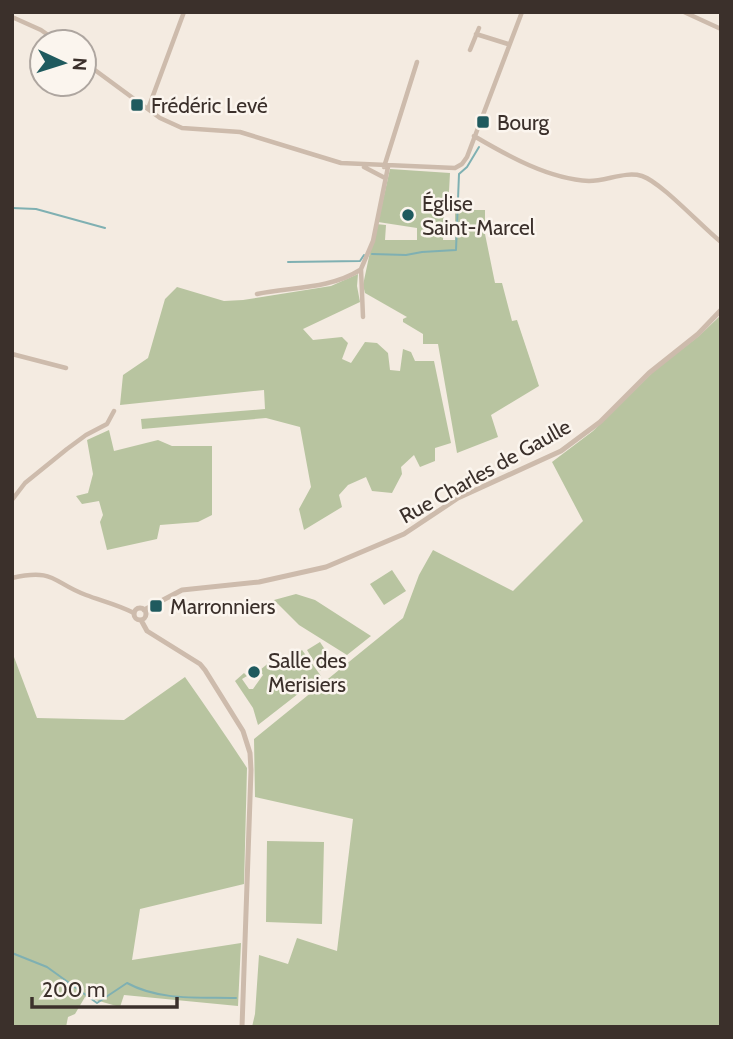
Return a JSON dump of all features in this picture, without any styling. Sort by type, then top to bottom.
[{"type":"street","points":[[148,109],[184,12]]},
{"type":"street","points":[[98,72],[160,118],[182,128],[240,132],[330,161],[361,166],[455,168],[463,164],[467,157],[522,12]]},
{"type":"street","points":[[684,12],[721,29]]},
{"type":"street","points":[[12,17],[37,28]]},
{"type":"street","points":[[470,50],[479,28]]},
{"type":"street","points":[[476,34],[508,44]]},
{"type":"street","points":[[363,317],[361,270],[373,241],[386,167],[417,62]]},
{"type":"street","points":[[474,136],[559,177],[589,181],[626,175],[644,177],[659,186],[721,242]]},
{"type":"street","points":[[361,166],[385,178]]},
{"type":"street","points":[[257,294],[327,284],[361,270]]},
{"type":"street","name":"Rue Charles de Gaulle","points":[[145,611],[182,590],[259,582],[326,567],[404,534],[458,498],[561,451],[600,422],[649,373],[698,334],[721,310]]},
{"type":"street","points":[[12,354],[66,368]]},
{"type":"street","points":[[12,500],[25,483],[67,449],[107,424],[114,411]]},
{"type":"street","points":[[12,578],[50,576],[85,595],[134,613]]},
{"type":"street","points":[[134,613],[139,608],[145,611],[146,615],[141,620]]},
{"type":"street","points":[[134,613],[135,618],[141,620],[147,631],[200,664],[243,731],[248,744],[251,770],[242,1027]]},
{"type":"green space","points":[[390,169],[450,173],[443,240],[455,240],[455,210],[485,210],[485,234],[495,283],[502,283],[512,321],[517,320],[539,386],[491,415],[498,437],[457,453],[438,344],[423,344],[423,334],[403,322],[407,317],[365,293],[363,285],[376,224],[386,225],[385,240],[417,240],[417,228],[378,222]]},
{"type":"green space","points":[[358,274],[360,302],[303,329],[313,340],[342,337],[348,343],[342,359],[351,363],[365,342],[377,343],[388,353],[390,370],[400,371],[403,349],[411,352],[415,361],[434,361],[451,443],[435,448],[435,461],[420,467],[414,455],[401,467],[402,474],[392,493],[372,491],[366,477],[348,485],[339,495],[342,507],[304,530],[299,509],[311,487],[300,427],[266,418],[142,429],[141,419],[265,409],[264,390],[120,405],[123,375],[148,358],[165,299],[177,287],[224,301],[243,300],[331,286]]},
{"type":"green space","points":[[721,315],[721,1027],[252,1027],[259,955],[288,964],[297,938],[337,951],[353,819],[255,797],[254,739],[403,618],[419,575],[433,550],[513,591],[583,521],[552,462],[593,431],[656,369]]},
{"type":"green space","points":[[109,430],[114,451],[158,440],[172,446],[212,446],[212,515],[198,522],[160,525],[157,539],[107,550],[100,522],[103,515],[99,501],[82,504],[76,496],[88,493],[93,474],[87,440]]},
{"type":"green space","points":[[392,570],[406,591],[384,605],[370,584]]},
{"type":"green space","points":[[296,594],[315,600],[371,636],[347,655],[299,625],[274,600]]},
{"type":"green space","points":[[320,642],[333,662],[320,671],[307,650]]},
{"type":"green space","points":[[302,650],[321,676],[258,725],[253,708],[235,681],[244,673],[247,676],[242,679],[249,689],[253,689],[263,675],[260,670],[276,657],[281,668]]},
{"type":"green space","points":[[14,657],[37,718],[124,720],[185,677],[247,768],[244,884],[140,909],[132,960],[241,943],[238,1006],[124,995],[120,1007],[85,997],[75,1014],[68,1017],[66,1027],[12,1027]]},
{"type":"green space","points":[[267,841],[324,842],[322,924],[266,922]]},
{"type":"waterway","points":[[372,254],[406,255],[456,250],[459,174],[467,167],[479,147]]},
{"type":"waterway","points":[[12,208],[36,209],[105,228]]},
{"type":"waterway","points":[[288,262],[360,261],[364,255]]},
{"type":"waterway","points":[[12,953],[47,967],[97,1003],[127,983],[166,995],[236,998]]},
{"type":"place","name":"Frédéric Levé","points":[[137,105]]},
{"type":"place","name":"Bourg","points":[[483,122]]},
{"type":"place","name":"Église Saint-Marcel","points":[[408,215]]},
{"type":"place","name":"Marronniers","points":[[156,606]]},
{"type":"place","name":"Salle des Merisiers","points":[[254,672]]}]
